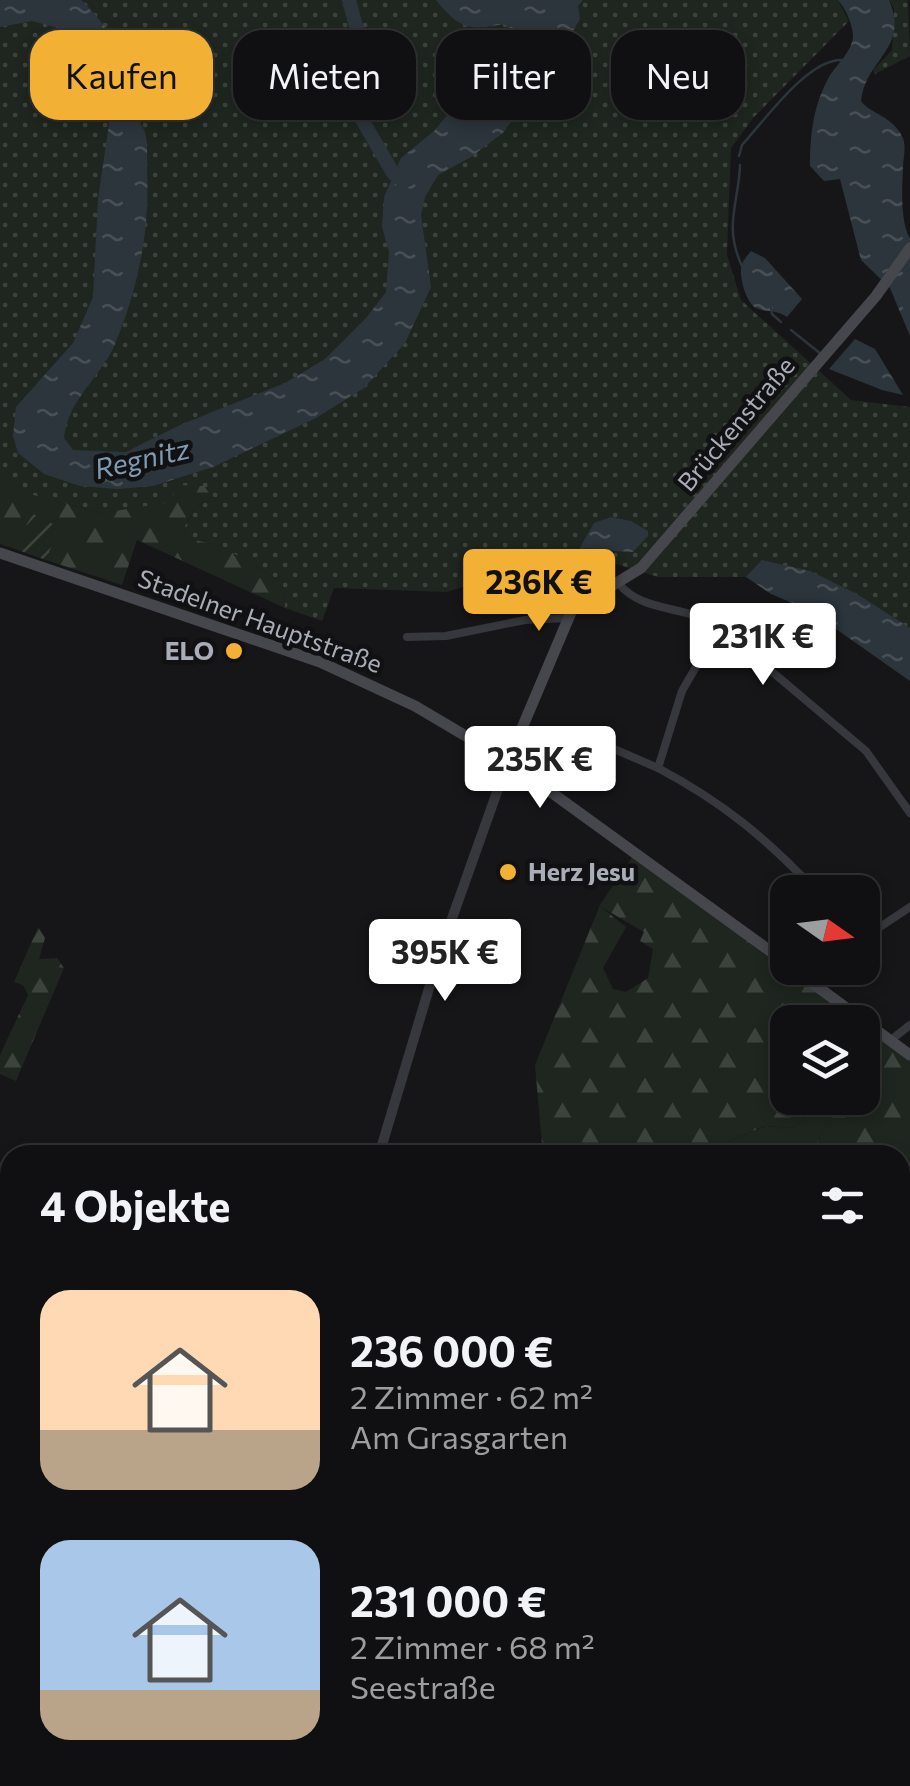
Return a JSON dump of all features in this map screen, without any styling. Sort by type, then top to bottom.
[{"type":"main road","name":"Brückenstraße","points":[[567,618],[578,604],[619,584],[658,550],[882,289],[910,248]]},
{"type":"main road","name":"Stadelner Hauptstraße","points":[[0,553],[320,662],[416,706],[508,762],[770,952]]},
{"type":"main road","points":[[508,762],[567,618]]},
{"type":"main road","name":"Stadelner Hauptstraße","points":[[816,985],[910,1055]]},
{"type":"street","points":[[619,584],[631,598],[702,616],[718,627],[866,751],[910,813]]},
{"type":"street","points":[[407,637],[446,636],[525,620],[567,618]]},
{"type":"street","points":[[658,768],[682,692],[718,627]]},
{"type":"street","points":[[614,748],[708,795],[745,822],[800,875]]},
{"type":"street","points":[[382,1145],[439,955],[508,762]]},
{"type":"street","points":[[880,927],[910,907]]},
{"type":"street","points":[[891,1040],[910,1025]]},
{"type":"green space","points":[[0,0],[838,0],[849,21],[754,117],[731,148],[727,255],[741,300],[851,400],[910,407],[910,628],[747,577],[658,577],[575,551],[447,592],[334,588],[322,621],[285,608],[282,582],[221,546],[187,538],[185,526],[194,510],[212,497],[102,513],[32,495],[0,474]]},
{"type":"green space","points":[[889,0],[908,0],[910,56],[875,74],[873,70],[892,50],[894,9]]},
{"type":"green space","points":[[0,474],[33,495],[102,513],[172,502],[175,485],[204,486],[212,497],[194,510],[185,526],[187,538],[221,546],[282,582],[285,608],[137,540],[122,585],[46,560],[58,527],[33,515],[12,548],[0,544]]},
{"type":"green space","points":[[33,514],[59,527],[46,560],[12,548]]},
{"type":"green space","points":[[635,853],[770,950],[770,985],[819,985],[847,1005],[770,1005],[770,1115],[807,1115],[791,1128],[765,1126],[720,1145],[542,1145],[535,1065],[600,905]],"holes":[[[601,907],[644,932],[640,941],[653,949],[648,978],[626,992],[613,989],[603,968],[626,927]]]},
{"type":"green space","points":[[38,927],[45,938],[39,959],[57,958],[64,968],[16,1081],[0,1074],[0,1055],[28,995],[23,985],[14,982]]},
{"type":"green space","points":[[880,1029],[910,1050],[910,1145],[816,1145],[832,1115],[880,1115]]},
{"type":"green space","points":[[807,1115],[833,1115],[816,1145],[720,1145],[766,1126],[791,1128]]},
{"type":"water","points":[[0,0],[81,0],[108,30],[63,30],[32,21],[0,27]]},
{"type":"water","points":[[436,0],[583,0],[578,6],[580,19],[574,30],[506,30],[508,26],[504,24],[473,27],[452,17]]},
{"type":"water","points":[[838,0],[889,0],[894,17],[890,42],[870,74],[861,101],[898,129],[905,148],[902,204],[910,239],[910,336],[890,288],[861,260],[840,179],[824,181],[810,166],[819,100],[853,37]]},
{"type":"water","name":"Regnitz","points":[[110,120],[140,120],[147,152],[141,259],[115,344],[72,411],[64,438],[73,450],[126,452],[180,425],[285,383],[325,359],[386,292],[389,252],[382,227],[384,197],[401,158],[443,120],[512,120],[504,132],[471,157],[438,175],[425,197],[421,215],[431,287],[405,343],[364,388],[316,418],[213,467],[153,486],[80,486],[44,474],[18,453],[13,436],[16,407],[73,343],[93,297],[98,199]]},
{"type":"water","points":[[751,251],[765,258],[802,299],[787,317],[756,308],[749,301],[741,269]]},
{"type":"water","points":[[855,339],[875,349],[903,395],[829,369]]},
{"type":"water","points":[[611,517],[631,521],[648,531],[648,536],[633,552],[579,549],[594,523]]},
{"type":"water","points":[[762,560],[810,571],[857,594],[910,628],[910,681],[809,610],[771,594],[746,577]]},
{"type":"waterway","points":[[349,0],[362,49],[354,86],[360,116],[393,173],[404,182]]},
{"type":"waterway","points":[[739,156],[742,145],[801,80],[814,70],[841,60]]},
{"type":"waterway","points":[[740,165],[733,226],[742,266]]},
{"type":"waterway","points":[[771,308],[781,322]]},
{"type":"waterway","points":[[791,330],[821,354]]},
{"type":"place","name":"ELO","points":[[234,651]]},
{"type":"place","name":"Herz Jesu","points":[[508,872]]}]
